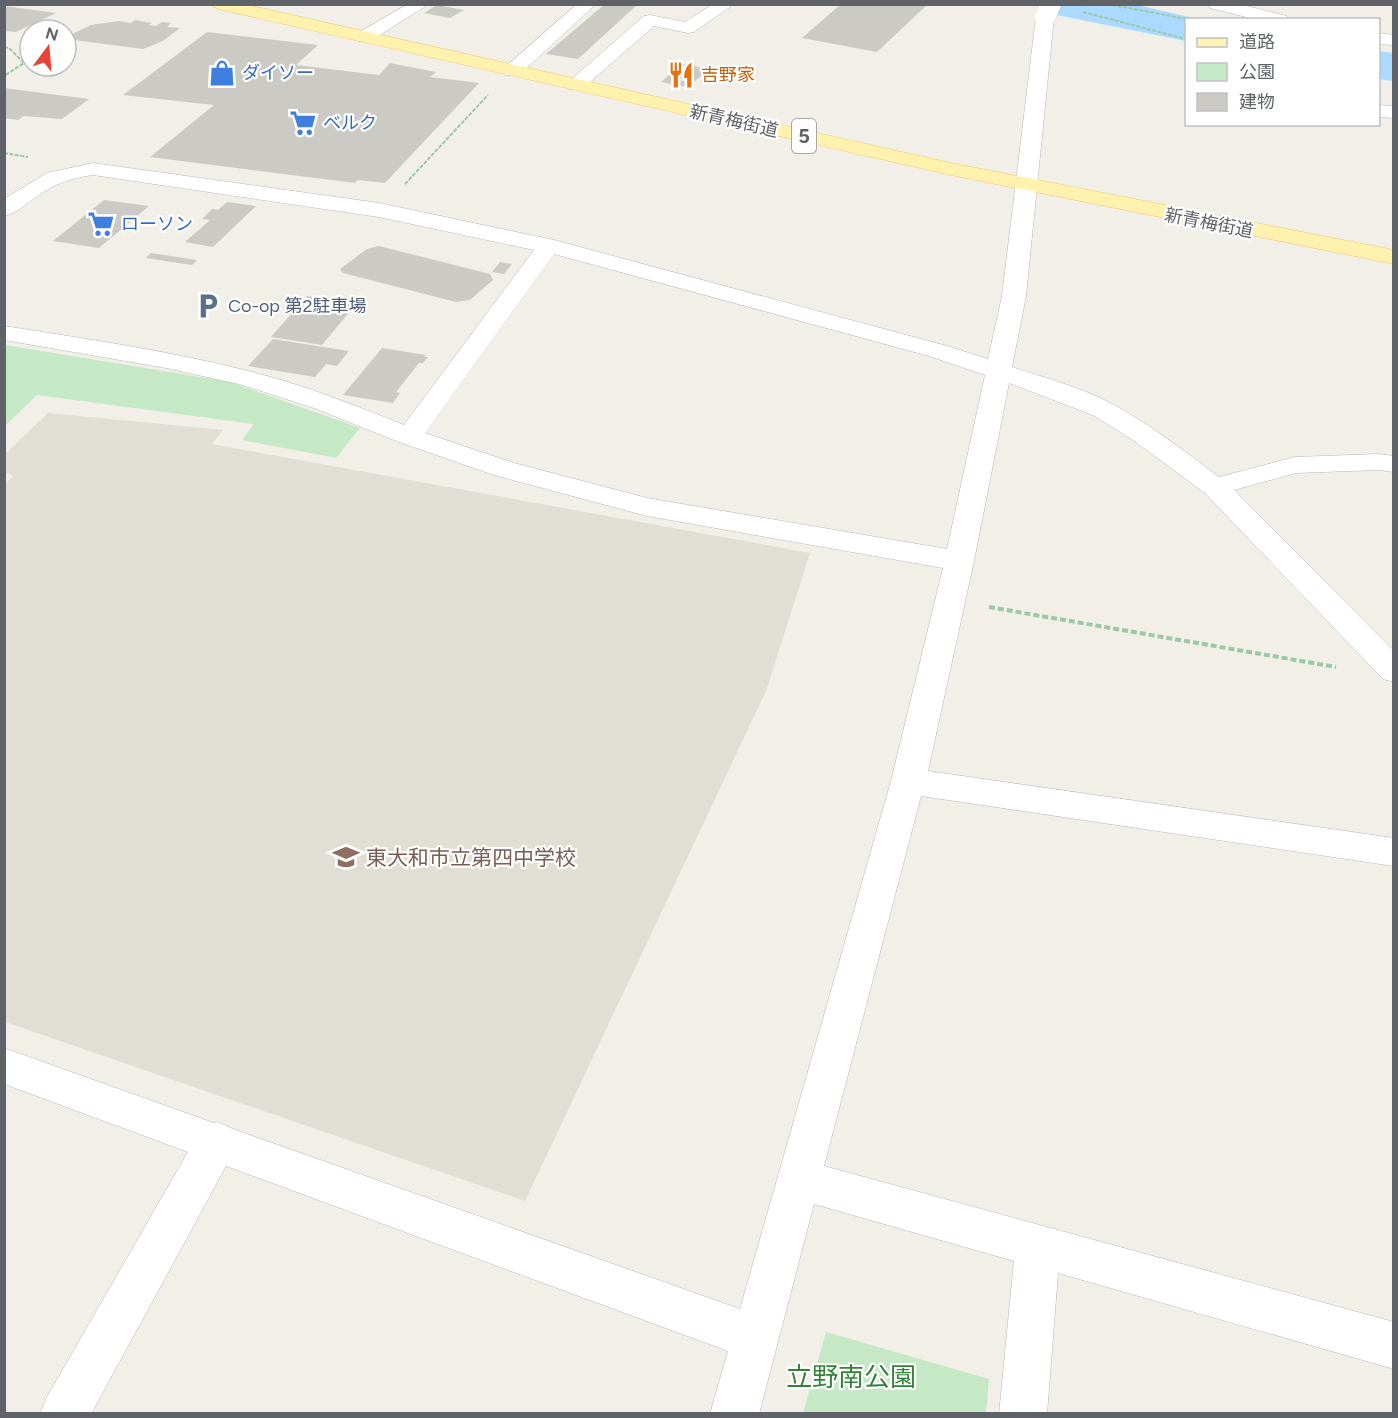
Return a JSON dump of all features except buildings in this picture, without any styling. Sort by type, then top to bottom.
[{"type":"main road","name":"新青梅街道","points":[[218,4],[1025,186],[1202,223],[1394,257]]},
{"type":"street","points":[[364,37],[421,4]]},
{"type":"street","points":[[512,71],[588,4]]},
{"type":"street","points":[[575,85],[650,20],[688,28],[726,4]]},
{"type":"street","points":[[1216,4],[1273,18]]},
{"type":"street","points":[[734,1413],[908,781],[959,561],[1014,296],[1025,186],[1048,11]]},
{"type":"street","points":[[4,210],[41,182],[56,175],[93,169],[380,210],[548,246],[998,369],[1102,409],[1143,434],[1215,487],[1394,671]]},
{"type":"street","points":[[409,436],[548,246]]},
{"type":"street","points":[[4,333],[166,360],[246,378],[323,402],[409,436],[513,472],[647,507],[959,561]]},
{"type":"street","points":[[1215,487],[1295,465],[1378,462],[1394,464]]},
{"type":"street","points":[[908,781],[1394,852]]},
{"type":"street","points":[[4,1066],[217,1141],[756,1338]]},
{"type":"street","points":[[64,1413],[217,1141]]},
{"type":"street","points":[[799,1179],[1394,1346]]},
{"type":"street","points":[[1023,1413],[1038,1245]]},
{"type":"path","points":[[1107,4],[1185,19]]},
{"type":"path","points":[[1080,11],[1185,39]]},
{"type":"path","points":[[4,47],[9,48],[24,63],[4,76]]},
{"type":"path","points":[[380,210],[512,71]]},
{"type":"path","points":[[950,600],[1344,669]]},
{"type":"shaded area","name":"東大和市立第四中学校","points":[[48,413],[223,430],[212,444],[810,553],[766,691],[525,1201],[5,1022],[4,485],[13,476],[5,472],[5,454]]},
{"type":"green space","points":[[5,345],[230,382],[360,428],[336,458],[242,440],[254,424],[37,395],[5,426]]},
{"type":"green space","name":"立野南公園","points":[[826,1332],[989,1379],[986,1413],[803,1413]]},
{"type":"waterway","points":[[1062,4],[1185,28]]},
{"type":"waterway","points":[[1380,65],[1394,67]]},
{"type":"place","name":"ダイソー","points":[[222,73]]},
{"type":"place","name":"吉野家","points":[[681,75]]},
{"type":"place","name":"ベルク","points":[[303,123]]},
{"type":"place","name":"ローソン","points":[[101,224]]},
{"type":"place","name":"Co-op 第2駐車場","points":[[208,306]]},
{"type":"place","name":"東大和市立第四中学校","points":[[346,857]]}]
